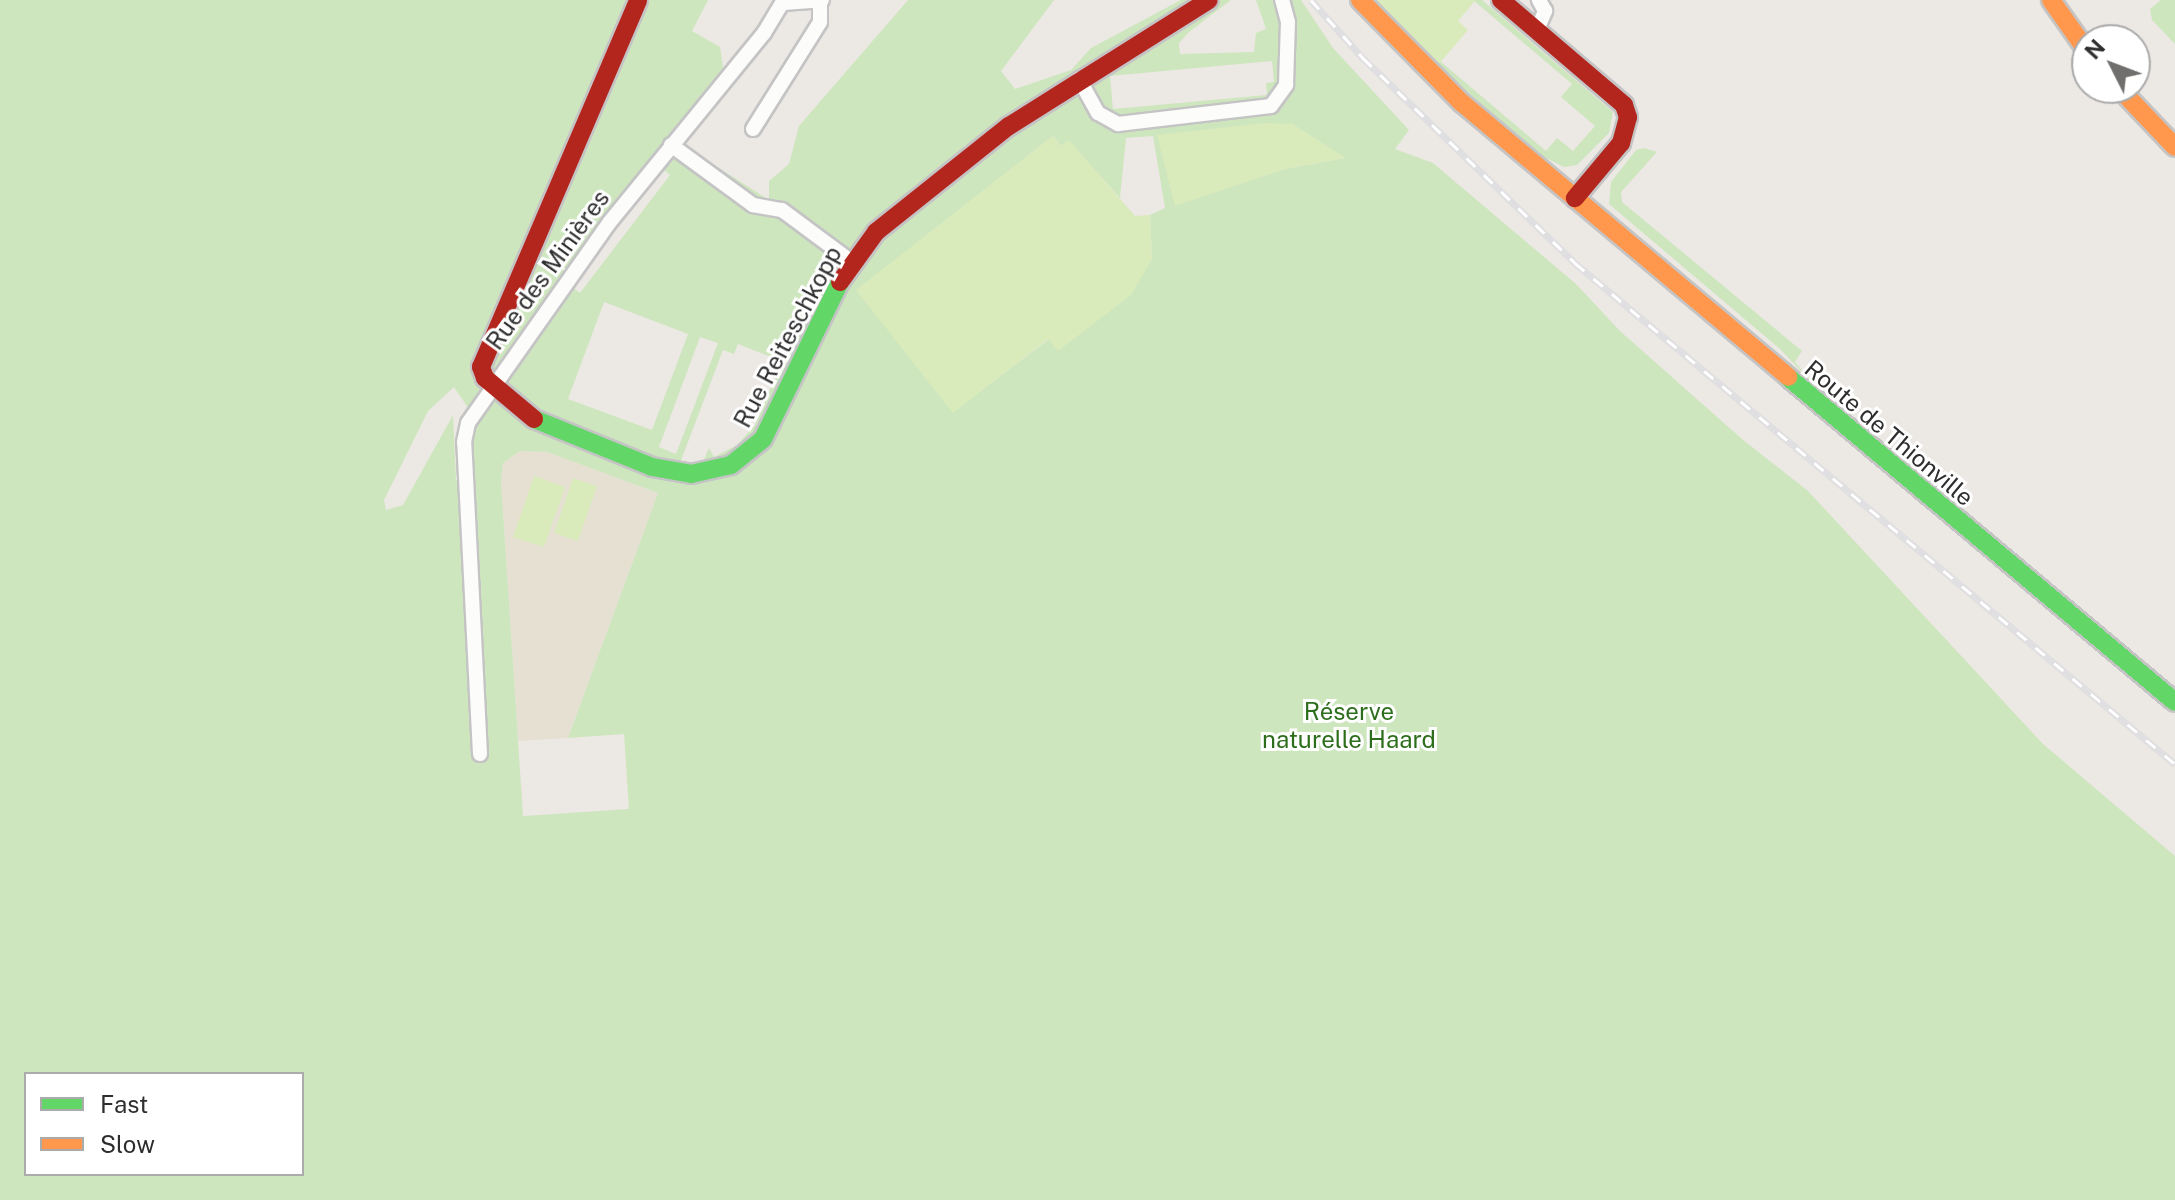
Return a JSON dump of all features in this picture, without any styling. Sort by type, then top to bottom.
[{"type":"street","name":"Rue des Minières","points":[[638,0],[483,355],[481,367],[494,386],[671,145],[783,2]]},
{"type":"street","points":[[753,129],[820,22],[821,0],[783,2]]},
{"type":"street","name":"Rue Reiteschkopp","points":[[494,386],[541,425],[671,473],[712,472],[731,465],[763,439],[852,262],[876,232],[964,158],[1079,79],[1209,0]]},
{"type":"street","points":[[1079,79],[1098,113],[1118,124],[1271,106],[1286,85],[1288,22],[1282,0]]},
{"type":"street","name":"Route de Thionville","points":[[1360,0],[1444,87],[2175,702]]},
{"type":"street","points":[[1501,0],[1615,95],[1628,117],[1621,143],[1575,198]]},
{"type":"street","points":[[2051,0],[2071,28]]},
{"type":"street","points":[[1537,30],[1544,22],[1542,2]]},
{"type":"street","points":[[2134,104],[2175,147]]},
{"type":"street","points":[[671,145],[753,205],[782,210],[852,262]]},
{"type":"street","points":[[480,754],[464,442],[468,423],[494,386]]},
{"type":"shaded area","points":[[520,451],[547,452],[658,493],[568,738],[518,741],[501,481],[503,463]]},
{"type":"green space","name":"Réserve naturelle Haard","points":[[0,0],[708,0],[692,31],[720,47],[723,67],[730,74],[682,130],[683,145],[769,200],[769,181],[789,164],[799,126],[908,0],[1054,0],[1001,71],[1015,89],[1071,70],[1091,48],[1181,0],[1231,0],[1189,32],[1179,43],[1180,54],[1254,52],[1256,33],[1266,29],[1256,0],[1301,0],[1333,48],[1409,130],[1395,149],[1433,163],[1576,284],[1620,331],[1742,439],[1808,491],[2043,744],[2175,856],[2175,1200],[0,1200]],"holes":[[[1272,61],[1274,82],[1266,83],[1267,95],[1113,109],[1110,76]],[[1292,124],[1345,158],[1285,169],[1175,205]],[[1053,136],[1061,146],[1069,141],[1120,198],[1126,138],[1153,136],[1165,208],[1150,215],[1152,259],[1059,350],[1049,339],[953,412],[857,290]],[[657,164],[670,175],[580,293],[567,283]],[[604,302],[688,334],[652,430],[568,399]],[[700,337],[718,343],[676,454],[659,447]],[[738,344],[771,357],[767,367],[778,371],[755,425],[737,445],[714,457],[709,448],[702,464],[680,463],[723,350],[734,354]],[[454,387],[473,415],[466,479],[456,480],[453,415],[403,505],[386,510],[384,500],[428,411]],[[520,451],[547,452],[658,493],[568,738],[624,734],[629,809],[523,816],[501,481],[503,463]]]},
{"type":"green space","points":[[1374,0],[1475,1],[1458,21],[1468,30],[1437,66]]},
{"type":"green space","points":[[1473,0],[1482,0],[1613,112],[1609,133],[1577,165],[1564,167],[1542,156],[1437,66],[1440,61],[1546,151],[1557,138],[1573,151],[1595,126],[1561,97],[1572,84]]},
{"type":"green space","points":[[2161,0],[2175,0],[2175,44],[2152,20],[2150,9]]},
{"type":"green space","points":[[1265,123],[1292,124],[1346,158],[1285,169],[1175,206],[1157,135]]},
{"type":"green space","points":[[1053,136],[1061,146],[1069,140],[1135,216],[1150,215],[1152,259],[1131,295],[1058,351],[1048,339],[953,413],[856,290]]},
{"type":"green space","points":[[1644,148],[1657,152],[1621,192],[1622,202],[1802,351],[1795,362],[1816,387],[1780,349],[1609,204],[1611,182],[1636,150]]},
{"type":"green space","points":[[534,476],[565,487],[544,547],[513,537]]},
{"type":"green space","points":[[573,478],[597,486],[578,541],[554,533]]},
{"type":"railway","points":[[1311,0],[1363,58],[1575,263],[2175,764]]},
{"type":"traffic: fast","points":[[534,419],[652,467],[691,474],[731,465],[763,439],[840,282]]},
{"type":"traffic: fast","points":[[1788,377],[2175,702]]},
{"type":"traffic: slow","points":[[1360,0],[1462,103],[1788,377]]},
{"type":"traffic: slow","points":[[2051,0],[2071,28]]},
{"type":"traffic: slow","points":[[2134,104],[2175,147]]},
{"type":"traffic: jam","points":[[534,419],[485,378],[481,367],[638,0]]},
{"type":"traffic: jam","points":[[840,282],[876,232],[1009,126],[1209,0]]},
{"type":"traffic: jam","points":[[1501,0],[1624,105],[1628,117],[1621,143],[1575,198]]}]
